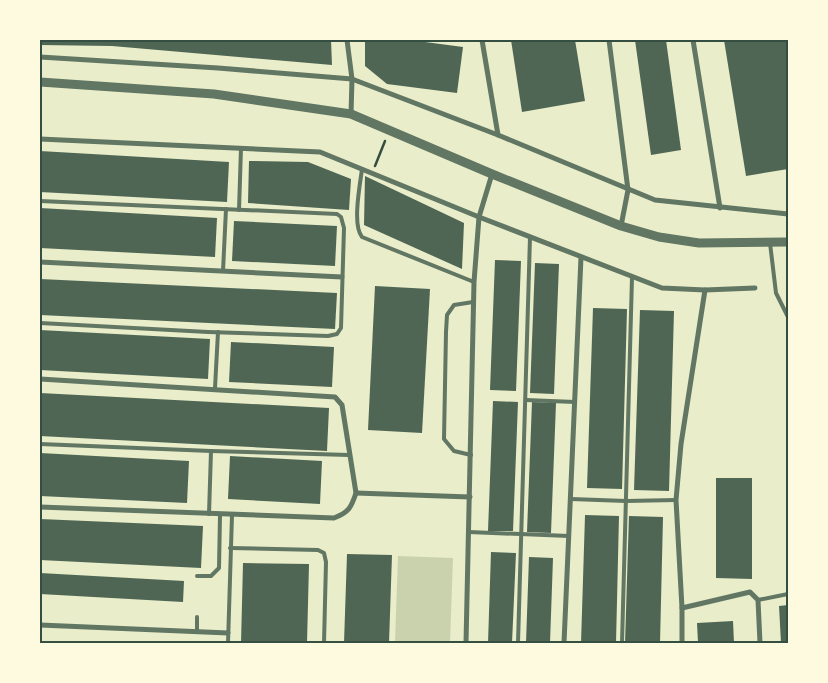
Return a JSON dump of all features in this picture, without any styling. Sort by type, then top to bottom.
[{"type":"street","points":[[348,40],[352,79],[351,114]]},
{"type":"street","points":[[482,40],[498,135]]},
{"type":"street","points":[[609,40],[628,190],[621,226]]},
{"type":"street","points":[[693,40],[720,208]]},
{"type":"street","points":[[40,57],[208,67],[352,79],[498,135],[655,200],[788,214]]},
{"type":"street","points":[[40,82],[214,94],[351,114],[621,226],[659,237],[699,243],[788,242]]},
{"type":"street","points":[[40,139],[320,152],[479,217],[662,288],[705,290],[755,288]]},
{"type":"street","points":[[466,643],[474,282],[479,217],[492,174]]},
{"type":"street","points":[[564,643],[581,257]]},
{"type":"street","points":[[40,262],[342,277]]},
{"type":"street","points":[[682,643],[676,500],[681,444],[705,290]]},
{"type":"street","points":[[40,380],[335,396],[342,405],[356,493],[351,506],[345,514],[334,518],[40,507]]},
{"type":"street","points":[[356,493],[470,496]]},
{"type":"street","points":[[682,608],[750,592],[758,600],[760,643]]},
{"type":"street","points":[[40,625],[228,633]]},
{"type":"lane","points":[[239,210],[241,148]]},
{"type":"lane","points":[[362,169],[357,219],[359,233],[362,237],[474,282]]},
{"type":"lane","points":[[40,201],[337,214],[341,217],[344,228],[341,328],[337,334],[328,336],[218,332],[40,323]]},
{"type":"lane","points":[[223,271],[226,209]]},
{"type":"lane","points":[[518,643],[530,236]]},
{"type":"lane","points":[[770,241],[776,294],[788,317]]},
{"type":"lane","points":[[622,643],[632,276]]},
{"type":"lane","points":[[471,455],[454,451],[444,439],[447,315],[454,305],[473,302]]},
{"type":"lane","points":[[215,388],[218,332]]},
{"type":"lane","points":[[526,400],[575,402]]},
{"type":"lane","points":[[40,444],[349,455]]},
{"type":"lane","points":[[209,514],[212,451]]},
{"type":"lane","points":[[571,499],[676,500]]},
{"type":"lane","points":[[197,576],[211,576],[219,568],[220,515]]},
{"type":"lane","points":[[228,643],[232,515]]},
{"type":"lane","points":[[469,532],[569,536]]},
{"type":"lane","points":[[230,548],[318,550],[324,554],[326,562],[324,643]]},
{"type":"lane","points":[[758,600],[788,594]]},
{"type":"lane","points":[[197,617],[197,632]]},
{"type":"path","points":[[372,173],[390,130]]},
{"type":"green space","points":[[398,556],[453,558],[450,643],[395,643]]},
{"type":"building","points":[[40,40],[331,40],[332,65],[112,46],[40,45]]},
{"type":"building","points":[[365,40],[410,40],[463,47],[457,93],[387,84],[365,66]]},
{"type":"building","points":[[511,40],[575,40],[585,101],[522,112]]},
{"type":"building","points":[[635,40],[666,40],[681,150],[651,155]]},
{"type":"building","points":[[724,40],[788,40],[788,169],[746,176]]},
{"type":"building","points":[[40,151],[229,162],[227,202],[40,192]]},
{"type":"building","points":[[249,161],[308,162],[351,179],[349,210],[248,203]]},
{"type":"building","points":[[365,176],[464,223],[462,269],[364,225]]},
{"type":"building","points":[[40,208],[217,218],[215,257],[40,248]]},
{"type":"building","points":[[234,221],[337,226],[335,266],[232,261]]},
{"type":"building","points":[[495,260],[521,261],[516,391],[490,390]]},
{"type":"building","points":[[535,263],[559,264],[554,394],[530,393]]},
{"type":"building","points":[[40,279],[337,293],[335,329],[40,315]]},
{"type":"building","points":[[375,286],[430,289],[422,433],[368,430]]},
{"type":"building","points":[[593,308],[627,309],[622,489],[587,488]]},
{"type":"building","points":[[640,310],[674,311],[669,491],[634,490]]},
{"type":"building","points":[[40,330],[210,339],[208,379],[40,370]]},
{"type":"building","points":[[231,342],[334,347],[332,387],[229,382]]},
{"type":"building","points":[[40,393],[329,408],[327,451],[40,436]]},
{"type":"building","points":[[493,401],[518,402],[513,531],[488,531]]},
{"type":"building","points":[[532,402],[556,403],[551,533],[527,532]]},
{"type":"building","points":[[40,453],[189,461],[187,503],[40,496]]},
{"type":"building","points":[[230,456],[322,461],[320,504],[228,499]]},
{"type":"building","points":[[716,478],[752,478],[752,579],[716,578]]},
{"type":"building","points":[[585,515],[619,516],[616,643],[581,643]]},
{"type":"building","points":[[629,516],[663,517],[660,643],[625,643]]},
{"type":"building","points":[[40,519],[203,526],[201,568],[40,560]]},
{"type":"building","points":[[491,552],[516,553],[512,643],[488,643]]},
{"type":"building","points":[[347,554],[392,555],[389,643],[344,643]]},
{"type":"building","points":[[529,557],[553,558],[550,643],[526,643]]},
{"type":"building","points":[[243,563],[309,564],[307,643],[241,643]]},
{"type":"building","points":[[40,573],[184,581],[183,602],[40,594]]},
{"type":"building","points":[[788,605],[788,643],[781,643],[779,606]]},
{"type":"building","points":[[733,621],[734,643],[698,643],[697,623]]}]
